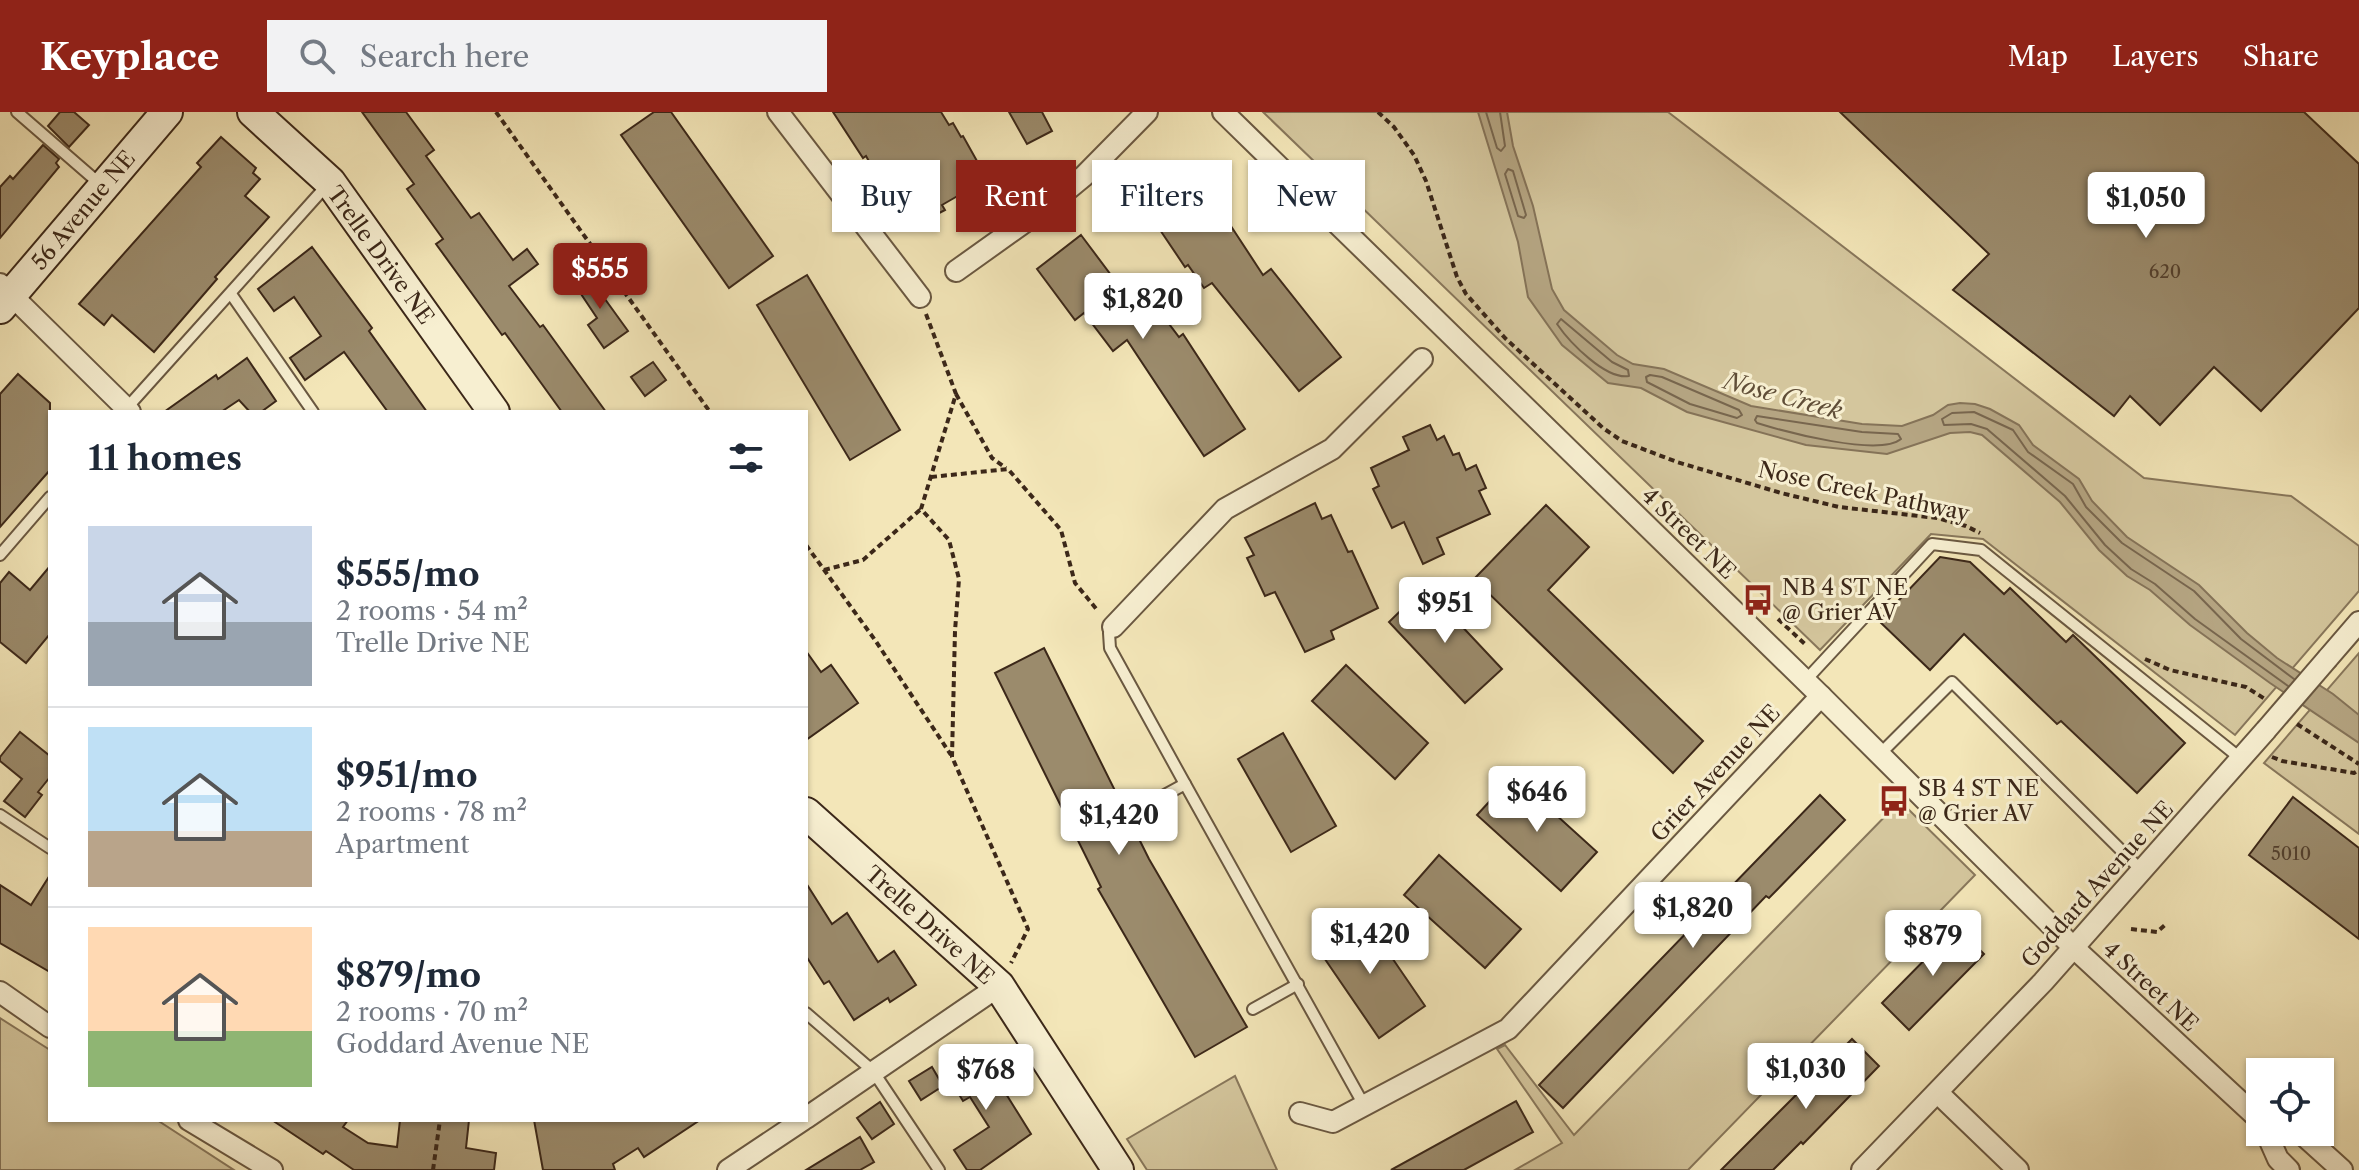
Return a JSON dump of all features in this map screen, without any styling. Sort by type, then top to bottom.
[{"type":"street","name":"56 Avenue NE","points":[[4,295],[167,112]]},
{"type":"street","name":"Trelle Drive NE","points":[[253,112],[330,182],[493,410]]},
{"type":"street","points":[[778,112],[920,297]]},
{"type":"street","points":[[956,271],[1084,176],[1147,112]]},
{"type":"street","name":"4 Street NE","points":[[1223,112],[1821,696],[2074,948],[2246,1107]]},
{"type":"street","points":[[4,295],[126,410]]},
{"type":"street","points":[[1111,630],[1225,509],[1332,449],[1422,359]]},
{"type":"street","name":"Goddard Avenue NE","points":[[1862,1170],[2074,948],[2359,622]]},
{"type":"street","name":"Grier Avenue NE","points":[[1300,1113],[1333,1122],[1508,1029],[1821,696]]},
{"type":"street","name":"Trelle Drive NE","points":[[808,815],[999,986],[1118,1170]]},
{"type":"street","points":[[808,1116],[999,986]]},
{"type":"street","points":[[0,992],[48,1026]]},
{"type":"street","points":[[1938,1093],[2018,1170]]},
{"type":"street","points":[[192,1122],[272,1170]]},
{"type":"street","points":[[728,1170],[750,1164],[800,1122]]},
{"type":"street","points":[[2272,1146],[2278,1159],[2289,1170]]},
{"type":"street","points":[[2315,1146],[2342,1170]]},
{"type":"lane","points":[[17,112],[101,186]]},
{"type":"lane","points":[[128,410],[330,182]]},
{"type":"lane","points":[[231,294],[312,410]]},
{"type":"lane","points":[[0,555],[48,499]]},
{"type":"lane","points":[[1805,681],[1932,544],[1981,550],[2240,758]]},
{"type":"lane","points":[[1111,630],[1110,648],[1365,1107]]},
{"type":"lane","points":[[1880,754],[1952,682],[2142,871]]},
{"type":"lane","points":[[1143,807],[1185,784]]},
{"type":"lane","points":[[0,815],[48,847]]},
{"type":"lane","points":[[1253,1009],[1298,984]]},
{"type":"lane","points":[[808,1015],[873,1071],[939,1170]]},
{"type":"path","points":[[496,112],[709,410]]},
{"type":"path","name":"Nose Creek Pathway","points":[[1378,112],[1394,127],[1414,155],[1426,181],[1457,277],[1474,305],[1505,338],[1603,428],[1622,441],[1677,462],[1766,488],[1839,507],[1937,518],[1987,536]]},
{"type":"path","points":[[920,297],[956,394],[992,458],[1008,469],[1061,530],[1075,583],[1111,630]]},
{"type":"path","points":[[824,570],[863,560],[921,509],[956,394]]},
{"type":"path","points":[[931,477],[1008,469]]},
{"type":"path","points":[[921,509],[949,540],[959,579],[952,757]]},
{"type":"path","points":[[808,548],[875,640],[952,757],[1028,929],[999,986]]},
{"type":"path","points":[[1778,619],[1806,645]]},
{"type":"path","points":[[2137,654],[2170,670],[2246,687],[2270,704]]},
{"type":"path","points":[[2292,721],[2359,764]]},
{"type":"path","points":[[2267,755],[2282,761],[2354,773],[2359,770]]},
{"type":"path","points":[[2131,929],[2157,932],[2166,924]]},
{"type":"path","points":[[433,1170],[440,1122]]},
{"type":"shaded area","points":[[1263,112],[1668,112],[2144,478],[2291,496],[2359,546],[2359,591],[2235,735],[1983,539],[1931,534],[1820,650],[1365,211],[1365,160],[1313,160]]},
{"type":"shaded area","points":[[2359,653],[2359,834],[2264,763]]},
{"type":"shaded area","points":[[1900,801],[1975,875],[1688,1170],[1515,1170],[1562,1143],[1497,1049],[1505,1045],[1574,1135]]},
{"type":"shaded area","points":[[0,1018],[48,1049],[48,1122],[160,1122],[234,1170],[0,1170]]},
{"type":"shaded area","points":[[1235,1076],[1277,1170],[1147,1170],[1127,1139]]},
{"type":"water","points":[[1478,112],[1507,112],[1513,146],[1533,206],[1552,289],[1564,310],[1617,355],[1633,364],[1664,369],[1751,406],[1862,424],[1902,426],[1933,415],[1948,405],[1960,403],[1990,409],[2019,425],[2033,445],[2079,479],[2092,501],[2127,537],[2199,585],[2277,658],[2333,694],[2359,715],[2359,743],[2270,683],[2190,625],[2150,590],[2127,576],[2099,550],[2060,502],[1982,435],[1950,433],[1887,454],[1806,445],[1687,412],[1641,388],[1608,383],[1562,345],[1528,297],[1518,242]]},
{"type":"building","points":[[60,112],[74,112],[89,125],[69,147],[48,126]]},
{"type":"building","points":[[362,112],[406,112],[434,150],[426,156],[471,218],[479,213],[513,260],[527,249],[538,264],[509,286],[540,327],[543,325],[605,410],[561,410],[436,244],[443,239],[407,189],[414,184]]},
{"type":"building","points":[[654,112],[671,112],[773,256],[729,288],[621,135]]},
{"type":"building","points":[[833,112],[941,112],[949,125],[953,123],[963,136],[976,160],[956,160],[956,197],[942,205],[945,210],[940,213],[940,160],[863,158]]},
{"type":"building","points":[[1009,112],[1042,112],[1052,131],[1027,144]]},
{"type":"building","points":[[1840,112],[2304,112],[2359,164],[2359,308],[2261,411],[2214,367],[2160,425],[2130,396],[2114,416],[1953,290],[1989,254]]},
{"type":"building","points":[[221,137],[256,168],[253,173],[260,179],[245,196],[269,217],[154,352],[112,315],[104,325],[79,304],[201,167],[197,163]]},
{"type":"building","points":[[43,145],[59,159],[56,163],[59,167],[0,238],[0,187],[10,176],[13,179]]},
{"type":"building","points":[[1232,228],[1263,275],[1271,269],[1341,357],[1299,391],[1212,283],[1204,288],[1188,265],[1185,267],[1161,232],[1232,232]]},
{"type":"building","points":[[1081,235],[1117,283],[1123,278],[1137,296],[1144,291],[1179,337],[1183,334],[1245,429],[1204,456],[1127,340],[1113,351],[1084,313],[1075,320],[1037,269]]},
{"type":"building","points":[[312,247],[372,328],[369,331],[426,410],[387,410],[344,352],[305,380],[290,358],[321,336],[294,297],[274,311],[258,289]]},
{"type":"building","points":[[584,270],[628,331],[604,348],[588,325],[597,318],[571,279]]},
{"type":"building","points":[[807,275],[900,430],[850,460],[757,305]]},
{"type":"building","points":[[247,358],[276,401],[264,410],[248,410],[239,400],[224,410],[167,410],[216,375],[218,379]]},
{"type":"building","points":[[653,362],[666,380],[645,396],[631,377]]},
{"type":"building","points":[[18,374],[50,403],[50,410],[48,472],[0,527],[0,394]]},
{"type":"building","points":[[1430,425],[1437,440],[1444,436],[1453,455],[1459,453],[1466,470],[1476,465],[1486,488],[1479,491],[1490,514],[1437,538],[1444,554],[1423,564],[1404,522],[1392,528],[1373,489],[1379,486],[1371,468],[1409,450],[1403,437]]},
{"type":"building","points":[[1315,503],[1322,519],[1331,515],[1348,552],[1352,551],[1378,608],[1331,631],[1334,639],[1305,652],[1275,592],[1265,596],[1247,558],[1254,555],[1245,538]]},
{"type":"building","points":[[1546,505],[1589,547],[1548,590],[1703,741],[1673,773],[1474,579]]},
{"type":"building","points":[[1940,557],[1970,562],[2004,594],[2010,588],[2066,642],[2073,635],[2185,743],[2137,793],[2061,721],[2057,724],[1964,634],[1930,670],[1879,621]]},
{"type":"building","points":[[48,568],[48,636],[26,663],[0,642],[0,583],[9,572],[30,590]]},
{"type":"building","points":[[1425,587],[1502,669],[1465,703],[1389,622]]},
{"type":"building","points":[[1044,648],[1149,859],[1247,1027],[1195,1057],[1098,889],[1101,887],[995,673]]},
{"type":"building","points":[[808,654],[821,672],[831,665],[858,703],[808,739]]},
{"type":"building","points":[[1346,665],[1428,743],[1395,779],[1312,701]]},
{"type":"building","points":[[20,732],[48,754],[48,780],[38,792],[42,795],[25,817],[4,801],[22,779],[0,761]]},
{"type":"building","points":[[1283,733],[1336,826],[1291,852],[1238,759]]},
{"type":"building","points":[[1513,776],[1597,852],[1561,891],[1477,815]]},
{"type":"building","points":[[1820,795],[1845,820],[1769,898],[1766,896],[1563,1108],[1539,1085]]},
{"type":"building","points":[[2293,797],[2359,848],[2359,939],[2249,855]]},
{"type":"building","points":[[1439,855],[1521,929],[1485,968],[1404,895]]},
{"type":"building","points":[[48,878],[48,971],[0,943],[0,885],[31,905]]},
{"type":"building","points":[[808,886],[832,924],[847,913],[878,962],[894,951],[916,985],[890,1002],[888,998],[854,1020],[829,981],[824,984],[808,959]]},
{"type":"building","points":[[1362,914],[1425,1006],[1379,1038],[1316,946]]},
{"type":"building","points":[[1957,927],[1984,954],[1909,1030],[1882,1003]]},
{"type":"building","points":[[1852,1039],[1879,1066],[1803,1144],[1801,1142],[1773,1170],[1721,1170]]},
{"type":"building","points":[[978,1049],[1031,1134],[980,1170],[967,1170],[954,1150],[989,1127],[970,1097],[963,1101],[944,1070]]},
{"type":"building","points":[[932,1067],[943,1086],[921,1100],[909,1081]]},
{"type":"building","points":[[1516,1101],[1533,1132],[1464,1170],[1391,1170]]},
{"type":"building","points":[[880,1102],[894,1124],[872,1139],[857,1118]]},
{"type":"building","points":[[275,1122],[347,1122],[343,1127],[368,1143],[397,1147],[400,1122],[469,1122],[466,1148],[496,1153],[494,1170],[354,1170],[326,1151],[323,1154]]},
{"type":"building","points":[[534,1122],[697,1122],[644,1157],[638,1148],[613,1164],[615,1170],[543,1170]]},
{"type":"building","points":[[860,1137],[874,1162],[860,1170],[806,1170]]},
{"type":"place","name":"NB 4 ST NE @ Grier AV","points":[[1758,600]]},
{"type":"place","name":"SB 4 ST NE @ Grier AV","points":[[1894,801]]},
{"type":"water label","name":"Nose Creek","points":[[1783,396]]}]
